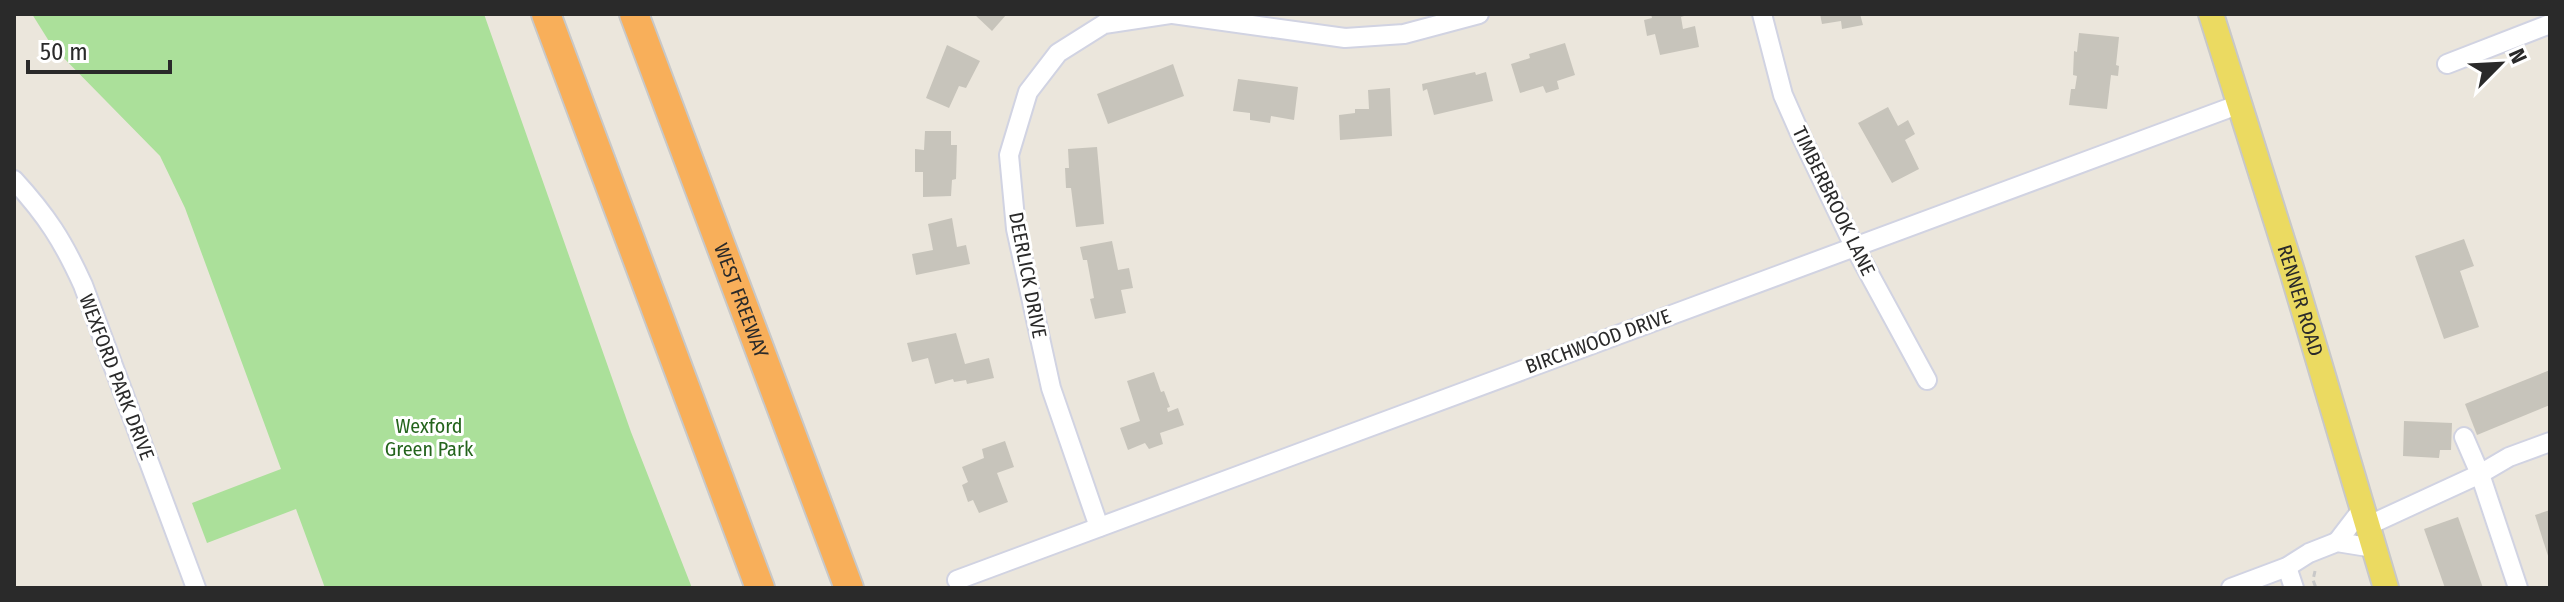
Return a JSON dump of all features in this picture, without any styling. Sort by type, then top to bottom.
[{"type":"highway","points":[[546,14],[760,588]]},
{"type":"highway","name":"WEST FREEWAY","points":[[634,14],[849,588]]},
{"type":"main road","name":"RENNER ROAD","points":[[2211,14],[2386,588]]},
{"type":"street","name":"DEERLICK DRIVE","points":[[1099,527],[1051,388],[1016,229],[1009,155],[1028,92],[1058,53],[1104,24],[1172,14],[1345,38],[1404,34],[1479,14]]},
{"type":"street","name":"TIMBERBROOK LANE","points":[[1762,14],[1783,95],[1802,138],[1854,246],[1927,380]]},
{"type":"street","points":[[2447,64],[2550,24]]},
{"type":"street","name":"BIRCHWOOD DRIVE","points":[[957,580],[2240,104]]},
{"type":"street","name":"WEXFORD PARK DRIVE","points":[[14,180],[64,243],[83,285],[196,588]]},
{"type":"street","points":[[2464,437],[2480,474],[2518,588]]},
{"type":"street","points":[[2231,588],[2287,567],[2309,553],[2368,528],[2509,457],[2550,442]]},
{"type":"street","points":[[2337,542],[2368,528]]},
{"type":"street","points":[[2287,567],[2294,588]]},
{"type":"green space","name":"Wexford Green Park","points":[[32,14],[484,14],[631,432],[692,588],[325,588],[296,509],[207,543],[192,503],[281,469],[185,208],[160,156],[52,46]]},
{"type":"building","points":[[974,14],[1004,14],[1006,15],[992,31]]},
{"type":"building","points":[[1651,14],[1690,14],[1681,17],[1683,29],[1695,26],[1699,47],[1660,55],[1655,34],[1647,36],[1644,20],[1652,18]]},
{"type":"building","points":[[1820,14],[1860,14],[1863,25],[1842,29],[1841,21],[1822,24]]},
{"type":"building","points":[[2079,33],[2119,37],[2118,76],[2111,75],[2107,109],[2069,105],[2077,76],[2073,75],[2074,51],[2077,52]]},
{"type":"building","points":[[1565,43],[1575,75],[1557,81],[1559,89],[1546,93],[1543,86],[1520,93],[1511,64],[1530,58],[1529,54]]},
{"type":"building","points":[[947,45],[980,61],[966,88],[959,86],[949,108],[926,98]]},
{"type":"building","points":[[1173,64],[1184,96],[1108,124],[1097,94]]},
{"type":"building","points":[[1475,72],[1476,75],[1486,72],[1493,101],[1434,115],[1427,89],[1423,91],[1422,84]]},
{"type":"building","points":[[1238,79],[1298,87],[1294,120],[1271,116],[1270,123],[1250,120],[1250,113],[1233,111]]},
{"type":"building","points":[[1390,88],[1392,136],[1340,140],[1339,115],[1355,113],[1355,109],[1369,109],[1368,90]]},
{"type":"building","points":[[1888,107],[1898,126],[1908,120],[1915,134],[1905,140],[1919,169],[1892,183],[1858,123]]},
{"type":"building","points":[[925,131],[951,131],[951,145],[957,145],[956,179],[952,180],[951,196],[923,197],[923,172],[915,172],[915,149],[924,150]]},
{"type":"building","points":[[1097,147],[1104,224],[1076,227],[1071,188],[1066,188],[1068,149]]},
{"type":"building","points":[[952,218],[957,247],[966,245],[970,264],[916,275],[912,254],[933,250],[928,224]]},
{"type":"building","points":[[2464,239],[2474,266],[2460,271],[2479,327],[2444,339],[2415,256]]},
{"type":"building","points":[[1112,241],[1118,270],[1129,268],[1133,288],[1121,290],[1126,313],[1095,319],[1087,260],[1083,260],[1080,247]]},
{"type":"building","points":[[956,333],[965,364],[989,358],[994,378],[967,384],[966,380],[954,382],[953,379],[935,384],[928,358],[912,362],[907,343]]},
{"type":"building","points":[[2550,370],[2550,405],[2477,435],[2465,404]]},
{"type":"building","points":[[1154,372],[1170,407],[1167,408],[1168,412],[1178,408],[1184,425],[1160,433],[1163,444],[1149,449],[1145,443],[1128,450],[1120,428],[1140,421],[1127,381]]},
{"type":"building","points":[[2404,421],[2452,423],[2451,450],[2440,450],[2439,458],[2403,456]]},
{"type":"building","points":[[1005,441],[1014,467],[997,473],[1008,502],[979,513],[973,500],[968,502],[962,485],[968,482],[962,467],[984,458],[982,449]]},
{"type":"building","points":[[2550,510],[2550,559],[2549,559],[2535,515]]},
{"type":"building","points":[[2458,517],[2483,588],[2445,588],[2424,529]]}]
